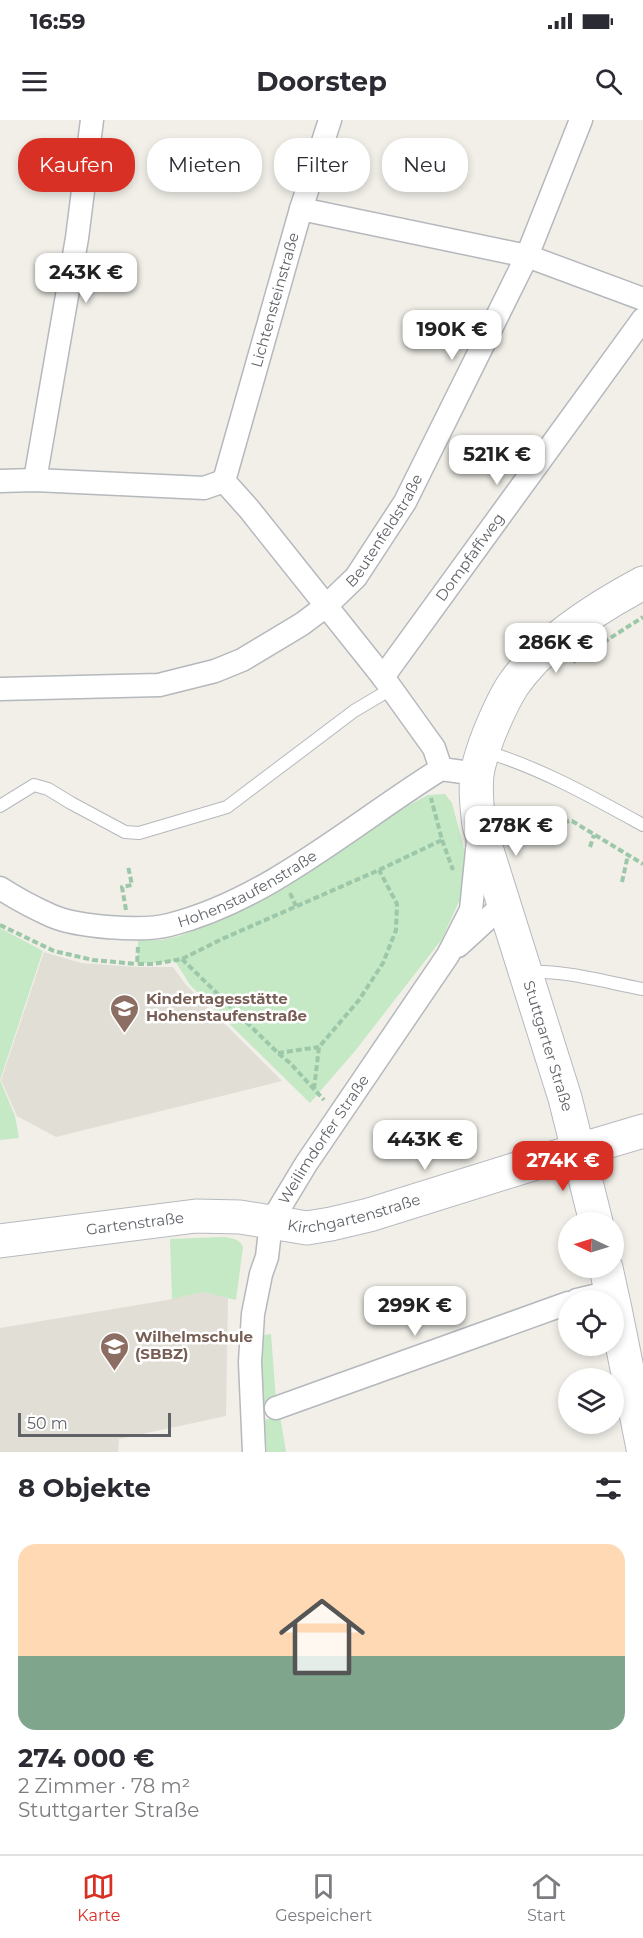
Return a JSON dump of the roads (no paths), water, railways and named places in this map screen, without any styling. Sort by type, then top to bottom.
[{"type":"street","points":[[34,480],[77,238],[92,120]]},
{"type":"street","name":"Lichtensteinstraße","points":[[224,481],[301,209],[330,120]]},
{"type":"street","name":"Beutenfeldstraße","points":[[0,689],[159,685],[204,674],[242,660],[302,624],[326,606],[356,577],[405,502],[526,256],[580,120]]},
{"type":"street","points":[[301,209],[526,256],[643,299]]},
{"type":"street","name":"Dompfaffweg","points":[[387,683],[643,319]]},
{"type":"street","points":[[0,481],[34,480],[204,488],[224,481],[249,509],[387,683],[434,748],[441,769],[480,762]]},
{"type":"street","name":"Weilimdorfer Straße","points":[[448,955],[505,906],[479,825],[476,800],[480,762],[498,711],[514,684],[534,660],[561,636],[616,598],[643,583]]},
{"type":"street","name":"Hohenstaufenstraße","points":[[0,888],[20,901],[55,917],[99,926],[134,928],[167,926],[197,916],[281,876],[441,769]]},
{"type":"street","name":"Weilimdorfer Straße","points":[[254,1452],[250,1362],[253,1314],[267,1257],[271,1222],[306,1164],[448,955],[471,910],[479,825]]},
{"type":"street","name":"Stuttgarter Straße","points":[[505,906],[579,1150],[594,1212]]},
{"type":"street","name":"Kirchgartenstraße","points":[[271,1222],[307,1227],[369,1215],[643,1131]]},
{"type":"street","name":"Gartenstraße","points":[[0,1241],[196,1216],[240,1217],[271,1222]]},
{"type":"street","points":[[276,1408],[558,1308]]},
{"type":"street","points":[[624,1355],[643,1448]]},
{"type":"lane","points":[[0,806],[34,785],[48,789],[124,832],[139,833],[227,807],[354,711],[387,683]]},
{"type":"lane","points":[[480,762],[509,758],[572,786],[643,825]]},
{"type":"lane","points":[[525,972],[542,971],[643,989]]},
{"type":"place","name":"Kindertagesstätte Hohenstaufenstraße","points":[[125,1034]]},
{"type":"place","name":"Wilhelmschule (SBBZ)","points":[[114,1372]]}]
